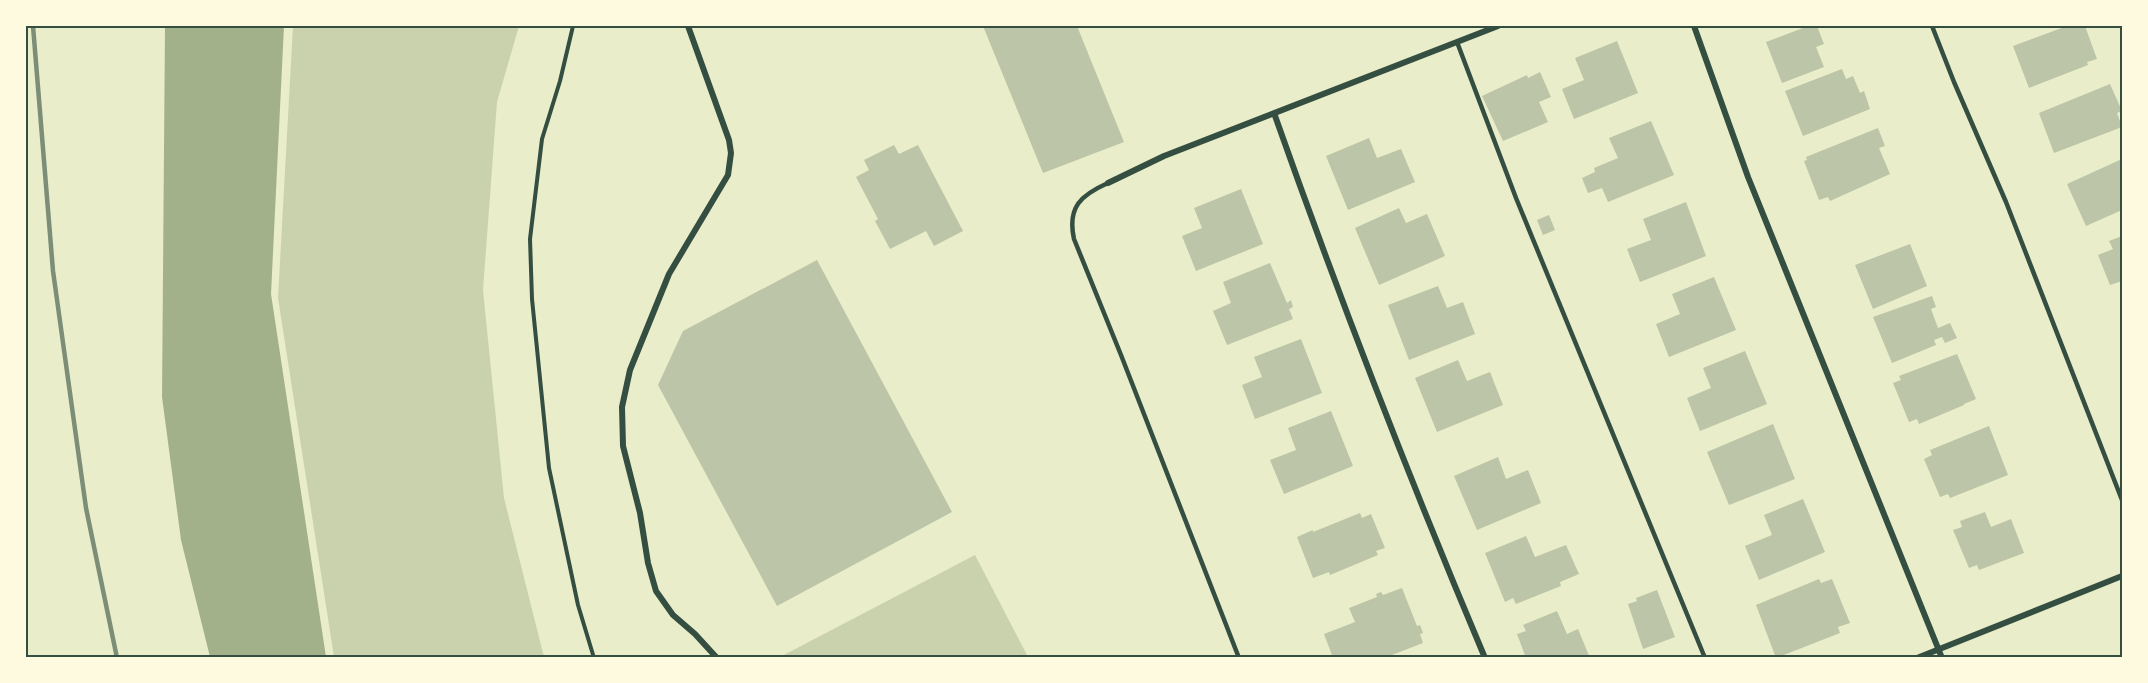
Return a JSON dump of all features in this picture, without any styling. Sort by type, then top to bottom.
[{"type":"street","points":[[688,26],[729,140],[731,153],[728,175],[669,274],[630,370],[622,407],[623,446],[656,591],[673,615],[717,657]]},
{"type":"street","points":[[1108,183],[1164,156],[1498,26]]},
{"type":"street","points":[[1694,26],[1748,177],[1942,657]]},
{"type":"street","points":[[1274,113],[1330,271],[1431,531],[1485,657]]},
{"type":"street","points":[[1917,657],[2122,576]]},
{"type":"lane","points":[[1932,26],[2006,202],[2122,500]]},
{"type":"lane","points":[[1457,42],[1516,198],[1705,657]]},
{"type":"lane","points":[[1108,183],[1087,192],[1075,206],[1071,225],[1074,239],[1239,657]]},
{"type":"path","points":[[573,26],[560,81],[542,139],[531,239],[532,298],[549,468],[578,606],[594,657]]},
{"type":"shaded area","points":[[165,26],[284,26],[271,294],[326,657],[210,657],[181,540],[162,397]]},
{"type":"shaded area","points":[[293,26],[519,26],[497,102],[483,290],[504,498],[544,657],[334,657],[278,298]]},
{"type":"shaded area","points":[[975,555],[1028,657],[780,657]]},
{"type":"building","points":[[983,26],[1077,26],[1124,142],[1043,173]]},
{"type":"building","points":[[1808,26],[1817,26],[1824,44],[1816,47],[1824,67],[1782,83],[1766,42]]},
{"type":"building","points":[[2067,26],[2085,26],[2097,59],[2087,62],[2088,65],[2029,88],[2013,46]]},
{"type":"building","points":[[1617,41],[1638,93],[1574,119],[1562,89],[1584,80],[1575,58]]},
{"type":"building","points":[[1842,69],[1846,79],[1853,76],[1860,93],[1864,91],[1870,109],[1803,136],[1785,91]]},
{"type":"building","points":[[1540,72],[1551,97],[1539,102],[1548,122],[1503,141],[1482,96],[1527,75],[1528,78]]},
{"type":"building","points":[[2110,84],[2122,111],[2117,113],[2122,127],[2054,153],[2039,113]]},
{"type":"building","points":[[1651,121],[1674,175],[1608,202],[1602,188],[1588,193],[1582,178],[1595,172],[1594,168],[1618,158],[1609,138]]},
{"type":"building","points":[[1878,128],[1885,146],[1879,148],[1890,174],[1830,201],[1828,197],[1819,200],[1804,161],[1807,160],[1806,157]]},
{"type":"building","points":[[1369,138],[1377,158],[1401,149],[1415,182],[1348,210],[1326,156]]},
{"type":"building","points":[[894,145],[899,154],[918,145],[963,231],[934,246],[926,231],[890,249],[875,221],[878,219],[856,177],[869,170],[864,160]]},
{"type":"building","points":[[2122,159],[2122,210],[2086,226],[2067,184]]},
{"type":"building","points":[[1241,189],[1263,244],[1196,271],[1182,236],[1202,228],[1194,208]]},
{"type":"building","points":[[1686,202],[1706,256],[1640,282],[1627,249],[1651,240],[1643,219]]},
{"type":"building","points":[[1399,208],[1406,223],[1427,214],[1445,256],[1379,285],[1355,228]]},
{"type":"building","points":[[1549,215],[1555,230],[1543,235],[1537,220]]},
{"type":"building","points":[[2122,236],[2122,281],[2110,285],[2098,255],[2113,249],[2109,241]]},
{"type":"building","points":[[1910,244],[1927,286],[1873,309],[1855,265]]},
{"type":"building","points":[[817,260],[952,512],[777,606],[658,385],[683,331]]},
{"type":"building","points":[[1270,263],[1287,303],[1291,300],[1293,307],[1289,309],[1293,319],[1227,345],[1213,311],[1231,303],[1223,282]]},
{"type":"building","points":[[1714,277],[1736,330],[1669,357],[1656,324],[1680,314],[1672,294]]},
{"type":"building","points":[[1438,286],[1447,308],[1463,302],[1475,334],[1409,360],[1388,305]]},
{"type":"building","points":[[1932,296],[1936,307],[1931,309],[1938,328],[1950,323],[1957,338],[1945,343],[1942,337],[1934,340],[1936,345],[1892,363],[1873,317]]},
{"type":"building","points":[[1301,339],[1322,393],[1255,419],[1242,385],[1262,377],[1254,357]]},
{"type":"building","points":[[1745,351],[1767,404],[1700,431],[1687,398],[1711,388],[1703,368]]},
{"type":"building","points":[[1957,354],[1976,399],[1919,424],[1917,419],[1909,422],[1893,383],[1901,380],[1899,376]]},
{"type":"building","points":[[1458,360],[1467,381],[1490,372],[1503,405],[1437,432],[1415,378]]},
{"type":"building","points":[[1331,411],[1353,466],[1284,494],[1270,460],[1296,450],[1288,428]]},
{"type":"building","points":[[1773,424],[1795,479],[1729,505],[1707,452]]},
{"type":"building","points":[[1989,426],[2008,475],[1950,498],[1948,494],[1940,497],[1924,459],[1932,455],[1930,450]]},
{"type":"building","points":[[1498,457],[1506,479],[1528,470],[1541,503],[1477,530],[1454,476]]},
{"type":"building","points":[[1803,499],[1825,552],[1759,580],[1745,546],[1772,535],[1764,515]]},
{"type":"building","points":[[1985,512],[1991,527],[2011,519],[2024,553],[1979,570],[1977,565],[1969,568],[1953,530],[1962,527],[1960,521]]},
{"type":"building","points":[[1360,513],[1362,518],[1371,514],[1385,548],[1376,551],[1378,555],[1330,575],[1329,572],[1313,578],[1297,537]]},
{"type":"building","points":[[1526,536],[1535,557],[1566,545],[1579,574],[1560,582],[1561,586],[1516,604],[1513,598],[1505,602],[1485,553]]},
{"type":"building","points":[[1819,579],[1821,583],[1832,579],[1850,623],[1838,627],[1840,633],[1776,658],[1756,605]]},
{"type":"building","points":[[1402,588],[1417,626],[1420,625],[1423,643],[1384,658],[1333,658],[1324,634],[1355,622],[1349,608],[1377,597],[1376,594],[1381,592],[1383,595]]},
{"type":"building","points":[[1657,590],[1675,637],[1643,649],[1628,604],[1637,601],[1636,598]]},
{"type":"building","points":[[1557,611],[1567,634],[1578,629],[1590,658],[1526,658],[1517,634],[1526,631],[1523,625]]},
{"type":"railway","points":[[33,26],[53,271],[86,508],[117,658]]}]
